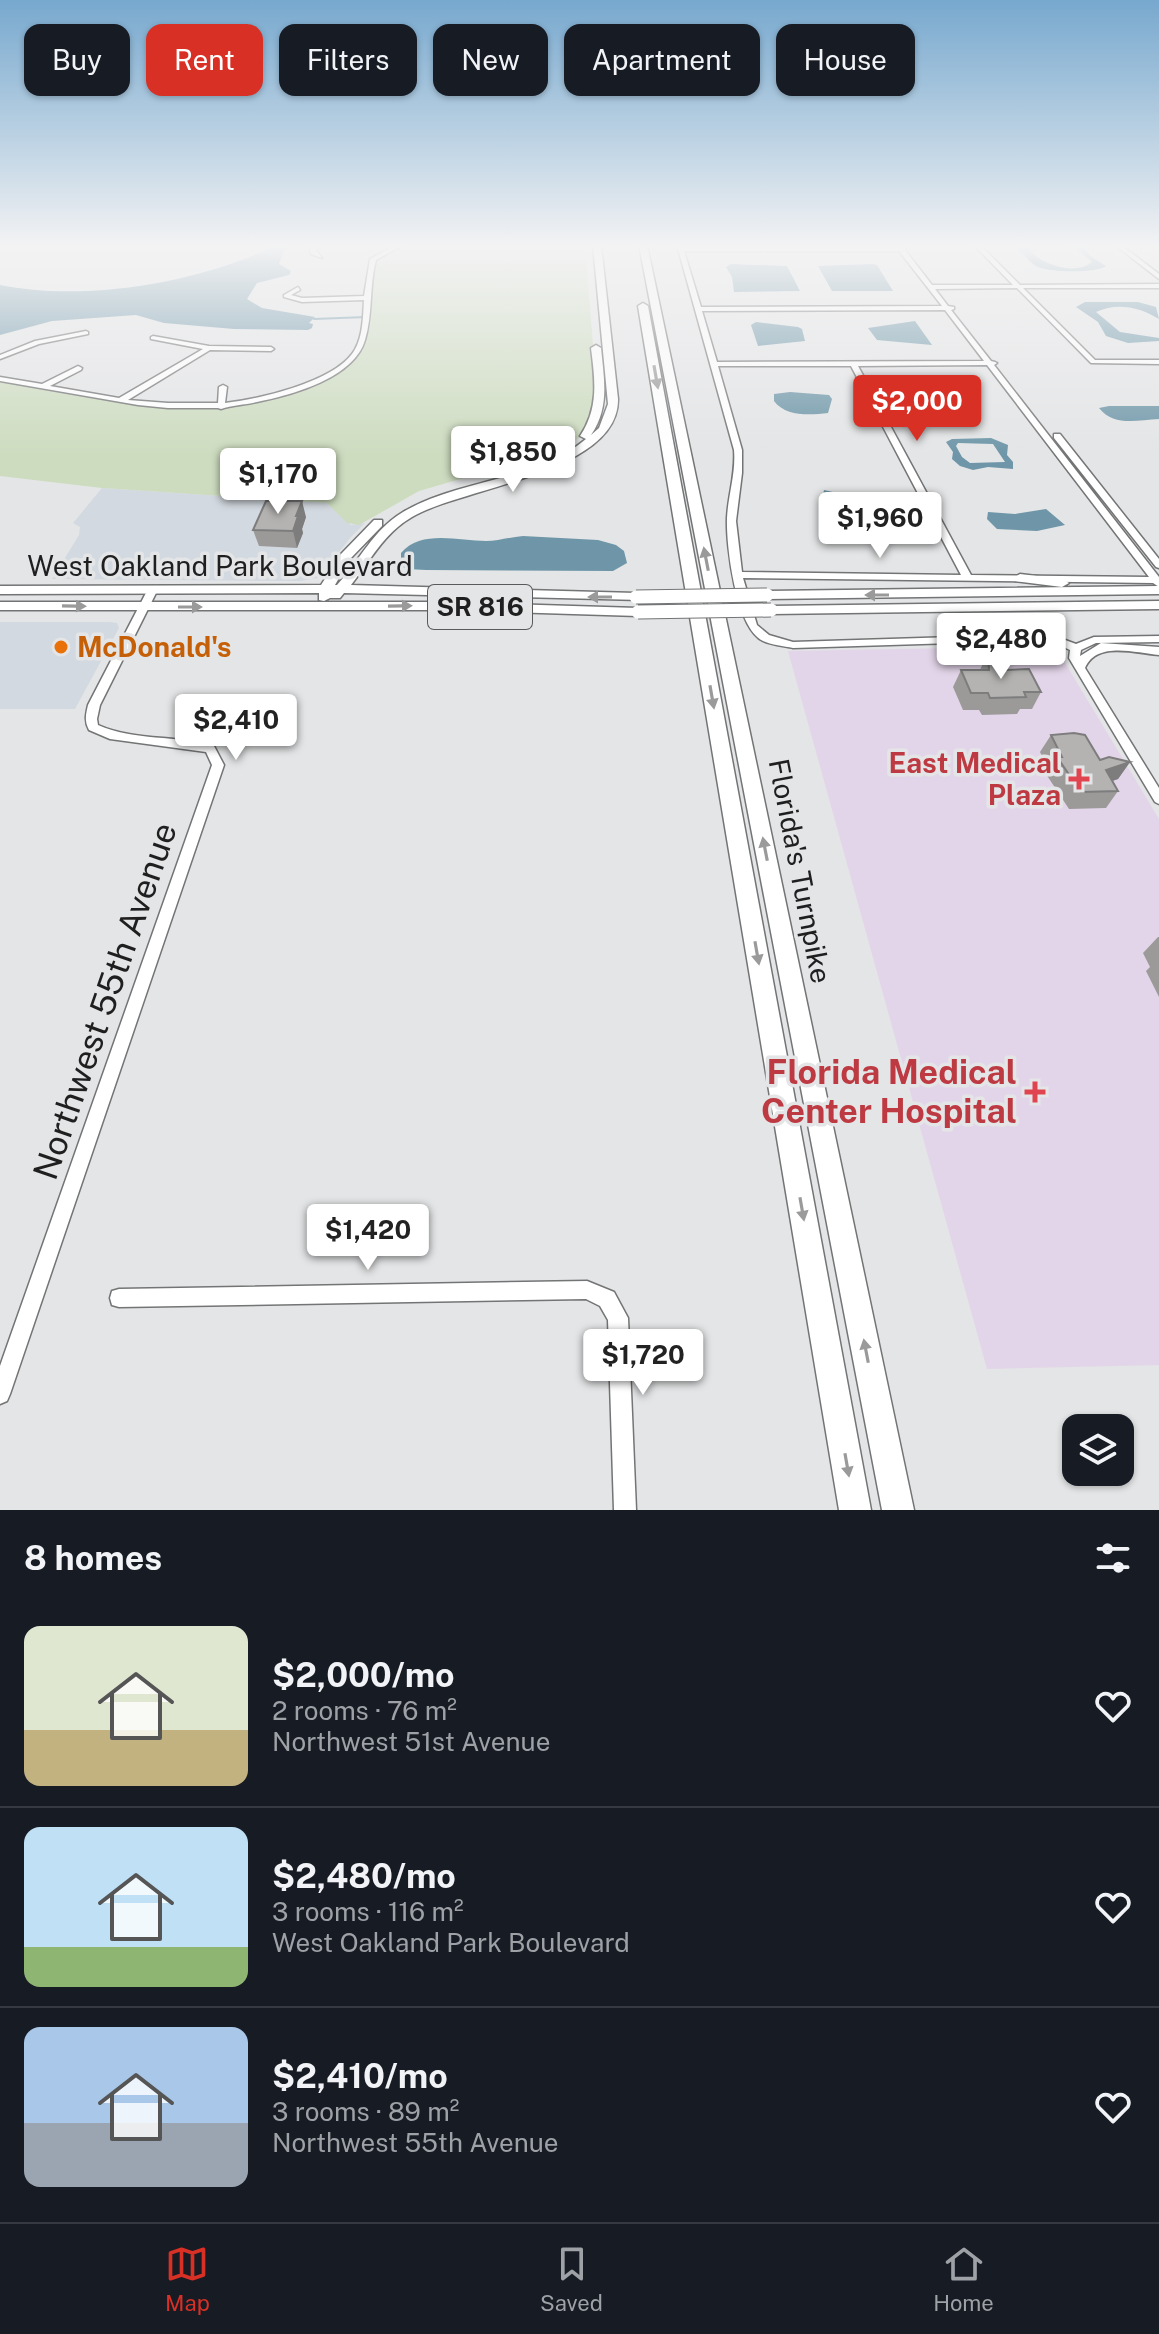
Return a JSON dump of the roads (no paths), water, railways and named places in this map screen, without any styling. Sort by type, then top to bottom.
[{"type":"highway","name":"Florida's Turnpike","points":[[644,315],[855,1510]]},
{"type":"highway","name":"Florida's Turnpike","points":[[657,315],[898,1510]]},
{"type":"main road","points":[[322,607],[366,533],[398,509],[444,488],[518,467],[560,451],[586,435],[601,408],[594,315]]},
{"type":"main road","points":[[333,589],[388,527],[429,502],[539,469],[598,438],[613,408],[604,315]]},
{"type":"main road","points":[[364,554],[366,575],[396,589]]},
{"type":"main road","points":[[1020,578],[1123,590]]},
{"type":"main road","name":"West Oakland Park Boulevard","points":[[0,606],[637,604],[767,595],[1123,590],[1158,585]]},
{"type":"main road","name":"West Oakland Park Boulevard","points":[[0,590],[396,589],[771,610],[1159,605]]},
{"type":"main road","points":[[1129,606],[1159,618]]},
{"type":"street","points":[[0,379],[120,401],[169,407],[221,407],[277,396],[329,375],[353,357],[359,348],[364,315]]},
{"type":"street","points":[[701,315],[716,364],[741,471],[731,531],[753,627],[777,643],[793,645],[1049,637],[1076,648],[1094,640],[1159,639]]},
{"type":"street","points":[[956,315],[1040,421],[1070,453],[1158,585]]},
{"type":"street","points":[[1047,315],[1093,362],[1159,362]]},
{"type":"street","points":[[0,357],[37,342],[86,333]]},
{"type":"street","points":[[153,338],[209,348],[271,349]]},
{"type":"street","points":[[120,401],[209,348]]},
{"type":"street","points":[[853,362],[968,578]]},
{"type":"street","points":[[716,364],[993,363]]},
{"type":"street","points":[[42,387],[78,368]]},
{"type":"street","points":[[221,407],[223,387]]},
{"type":"street","points":[[1040,421],[1059,453],[1159,565]]},
{"type":"street","points":[[1059,453],[1070,453]]},
{"type":"street","points":[[740,575],[1020,578],[1158,585]]},
{"type":"street","name":"Northwest 55th Avenue","points":[[0,1394],[218,765],[210,749],[110,735],[93,727],[91,714],[94,705],[153,589]]},
{"type":"street","points":[[1080,668],[1085,656],[1101,647],[1159,651]]},
{"type":"street","points":[[1076,648],[1074,658],[1159,799]]},
{"type":"street","points":[[119,1298],[587,1290],[607,1299],[618,1318],[625,1510]]},
{"type":"water","points":[[0,315],[129,315],[52,321],[0,335]]},
{"type":"water","points":[[138,315],[315,317],[309,323],[313,324],[312,328],[308,330],[234,329],[164,323]]},
{"type":"water","points":[[1088,315],[1100,315],[1120,332],[1159,338],[1159,341],[1128,343],[1106,336],[1098,322]]},
{"type":"water","points":[[915,321],[932,345],[877,340],[868,328]]},
{"type":"water","points":[[756,322],[798,327],[802,329],[805,341],[758,346],[751,325]]},
{"type":"water","points":[[774,394],[829,395],[832,399],[828,413],[792,412],[774,401]]},
{"type":"water","points":[[1159,406],[1159,419],[1119,420],[1099,408]]},
{"type":"water","points":[[991,438],[1008,445],[1007,455],[1013,462],[1013,469],[988,467],[973,470],[960,466],[952,459],[953,452],[946,442],[952,439]],"holes":[[[958,443],[993,444],[1005,462],[970,463],[956,446]]]},
{"type":"water","points":[[824,490],[841,494],[864,492],[886,514],[886,522],[845,525],[824,520],[820,509]]},
{"type":"water","points":[[1046,509],[1065,525],[1037,531],[997,529],[987,519],[988,512],[1015,514]]},
{"type":"water","points":[[523,536],[598,540],[616,545],[624,551],[627,563],[613,571],[426,570],[401,566],[401,553],[419,541],[441,538],[491,541]]},
{"type":"waterway","points":[[314,319],[366,317]]},
{"type":"place","name":"McDonald's","points":[[61,647]]},
{"type":"place","name":"East Medical Plaza","points":[[1079,779]]},
{"type":"place","name":"Florida Medical Center Hospital","points":[[1035,1092]]}]
